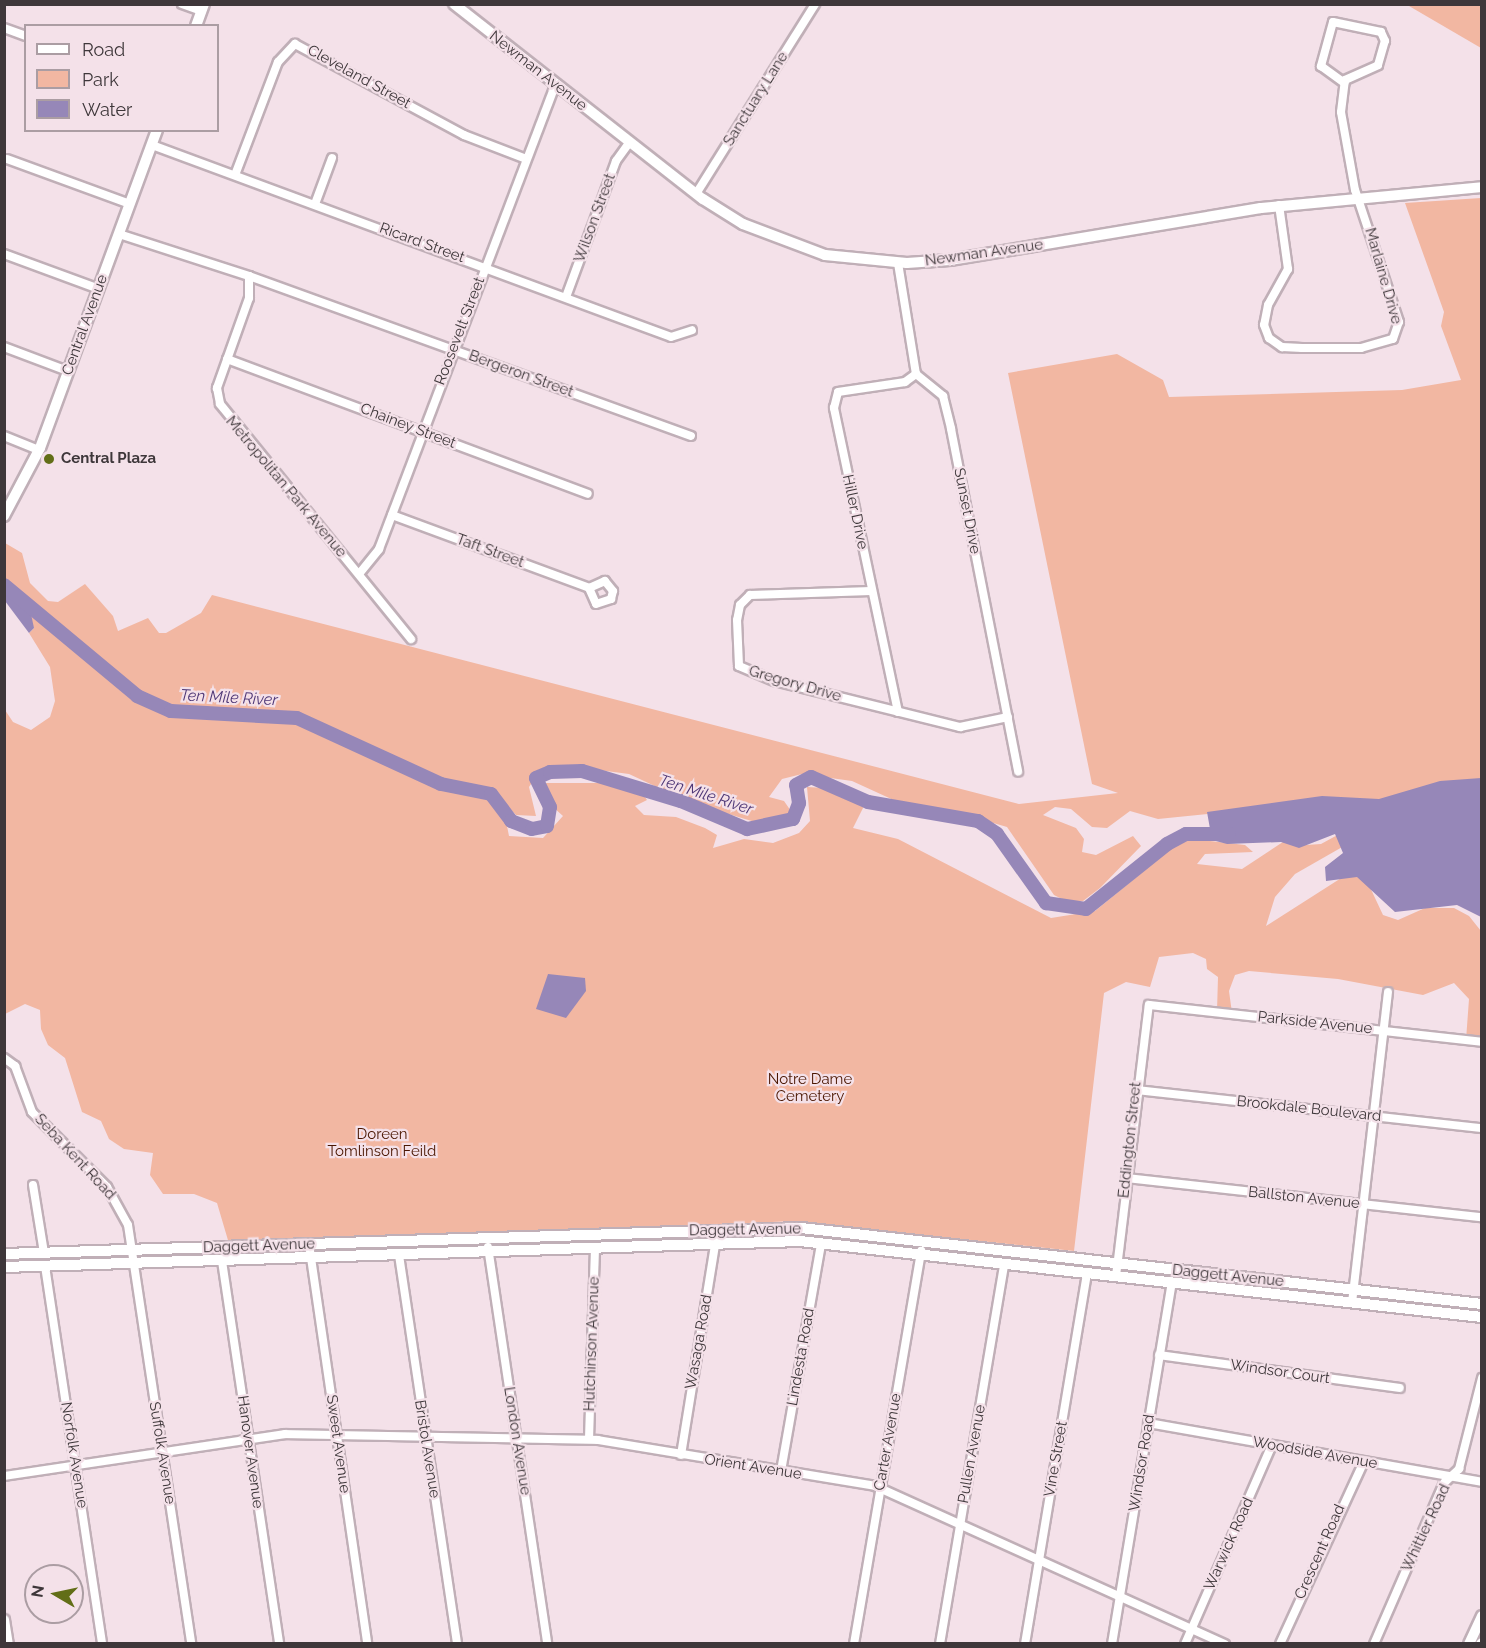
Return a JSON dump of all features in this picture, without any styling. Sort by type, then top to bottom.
[{"type":"street","points":[[182,4],[203,8],[197,24]]},
{"type":"street","name":"Newman Avenue","points":[[454,4],[696,194],[780,241],[825,255],[898,263],[950,260],[1279,205],[1359,196],[1482,187]]},
{"type":"street","name":"Sanctuary Lane","points":[[696,194],[815,4]]},
{"type":"street","points":[[1344,83],[1321,66],[1333,22],[1381,32],[1385,41],[1378,65],[1350,75],[1344,83],[1341,112],[1359,196]]},
{"type":"street","points":[[4,28],[24,35]]},
{"type":"street","name":"Cleveland Street","points":[[236,175],[278,62],[295,44],[464,135],[524,158]]},
{"type":"street","name":"Roosevelt Street","points":[[359,574],[374,559],[392,515],[524,158],[556,84]]},
{"type":"street","name":"Central Avenue","points":[[4,516],[39,450],[156,132]]},
{"type":"street","name":"Wilson Street","points":[[566,297],[616,161],[629,143]]},
{"type":"street","name":"Ricard Street","points":[[152,145],[484,266],[670,337],[692,330]]},
{"type":"street","points":[[315,204],[332,158]]},
{"type":"street","points":[[7,159],[130,204]]},
{"type":"street","name":"Marlaine Drive","points":[[1279,205],[1288,269],[1268,305],[1264,325],[1269,338],[1282,347],[1361,348],[1393,339],[1399,322],[1359,196]]},
{"type":"street","points":[[119,234],[249,276]]},
{"type":"street","points":[[4,254],[99,289]]},
{"type":"street","points":[[898,263],[916,374]]},
{"type":"street","name":"Bergeron Street","points":[[249,276],[691,436]]},
{"type":"street","name":"Metropolitan Park Avenue","points":[[249,276],[249,298],[218,388],[223,411],[411,639]]},
{"type":"street","points":[[4,347],[68,371]]},
{"type":"street","name":"Chainey Street","points":[[227,358],[588,494]]},
{"type":"street","name":"Hiller Drive","points":[[898,712],[834,408],[839,392],[905,382],[916,374]]},
{"type":"street","name":"Sunset Drive","points":[[916,374],[943,396],[1018,771]]},
{"type":"street","points":[[4,436],[39,450]]},
{"type":"street","name":"Taft Street","points":[[392,515],[589,588]]},
{"type":"street","name":"Gregory Drive","points":[[871,591],[750,595],[740,605],[737,620],[739,666],[748,674],[960,727],[1008,717]]},
{"type":"street","points":[[1352,1303],[1388,992]]},
{"type":"street","name":"Parkside Avenue","points":[[1149,1005],[1482,1042]]},
{"type":"street","name":"Eddington Street","points":[[1116,1276],[1136,1090],[1149,1005]]},
{"type":"street","name":"Seba Kent Road","points":[[4,1058],[15,1066],[32,1112],[114,1197],[134,1263]]},
{"type":"street","name":"Brookdale Boulevard","points":[[1136,1090],[1482,1128]]},
{"type":"street","name":"Ballston Avenue","points":[[1126,1178],[1482,1217]]},
{"type":"street","points":[[33,1185],[44,1253]]},
{"type":"street","name":"Daggett Avenue","points":[[4,1254],[810,1228],[1482,1304]]},
{"type":"street","name":"Wasaga Road","points":[[681,1455],[718,1230]]},
{"type":"street","name":"London Avenue","points":[[486,1238],[547,1644]]},
{"type":"street","name":"Carter Avenue","points":[[854,1644],[922,1241]]},
{"type":"street","name":"Daggett Avenue","points":[[4,1267],[716,1244],[821,1243],[1482,1317]]},
{"type":"street","name":"Lindesta Road","points":[[781,1471],[821,1243]]},
{"type":"street","name":"Sweet Avenue","points":[[309,1244],[368,1644]]},
{"type":"street","name":"Hutchinson Avenue","points":[[590,1439],[595,1248]]},
{"type":"street","name":"Bristol Avenue","points":[[399,1254],[457,1644]]},
{"type":"street","name":"Hanover Avenue","points":[[222,1261],[279,1644]]},
{"type":"street","name":"Suffolk Avenue","points":[[134,1263],[191,1644]]},
{"type":"street","name":"Pullen Avenue","points":[[940,1644],[1004,1264]]},
{"type":"street","name":"Norfolk Avenue","points":[[45,1266],[102,1644]]},
{"type":"street","name":"Vine Street","points":[[1025,1644],[1087,1274]]},
{"type":"street","name":"Windsor Road","points":[[1112,1644],[1172,1283]]},
{"type":"street","name":"Windsor Court","points":[[1160,1355],[1400,1388]]},
{"type":"street","name":"Whittier Road","points":[[1374,1644],[1452,1476],[1459,1469],[1482,1378]]},
{"type":"street","name":"Woodside Avenue","points":[[1148,1424],[1482,1482]]},
{"type":"street","name":"Orient Avenue","points":[[4,1476],[248,1438],[337,1435],[590,1439],[880,1489],[1225,1644]]},
{"type":"street","name":"Warwick Road","points":[[1185,1644],[1272,1445]]},
{"type":"street","name":"Crescent Road","points":[[1280,1644],[1364,1461]]},
{"type":"street","points":[[1469,1644],[1482,1616]]},
{"type":"street","points":[[4,1620],[8,1644]]},
{"type":"green space","points":[[1409,4],[1482,5],[1481,48]]},
{"type":"green space","points":[[1481,198],[1481,779],[1434,805],[1357,799],[1158,819],[1130,811],[1107,828],[1092,827],[1071,809],[1055,807],[1043,815],[1076,828],[1084,839],[1082,852],[1096,855],[1133,836],[1141,846],[1100,888],[1083,901],[1068,902],[1054,895],[1007,827],[966,815],[911,808],[852,781],[802,774],[782,779],[769,797],[784,801],[793,814],[768,826],[689,802],[629,774],[591,769],[537,775],[529,787],[536,816],[516,815],[501,799],[494,800],[494,809],[506,821],[509,836],[543,838],[563,816],[542,797],[545,783],[602,783],[641,791],[647,800],[635,806],[644,815],[676,817],[717,835],[713,848],[744,839],[773,843],[799,833],[810,821],[807,787],[825,788],[865,804],[853,828],[898,839],[1051,918],[1095,911],[1184,838],[1245,845],[1253,852],[1205,854],[1197,864],[1242,869],[1292,836],[1306,845],[1321,844],[1354,826],[1344,846],[1295,874],[1275,897],[1266,926],[1360,866],[1383,915],[1398,920],[1425,908],[1454,908],[1469,916],[1481,931],[1481,1042],[1466,1040],[1469,999],[1454,983],[1423,995],[1338,979],[1249,971],[1235,975],[1229,991],[1232,1013],[1217,1011],[1218,977],[1207,969],[1206,959],[1193,953],[1159,957],[1150,987],[1126,982],[1104,993],[1074,1251],[792,1221],[230,1247],[217,1203],[194,1194],[163,1194],[150,1175],[153,1153],[124,1149],[109,1139],[101,1121],[82,1112],[65,1058],[48,1045],[41,1029],[40,1010],[25,1004],[5,1014],[5,710],[13,722],[31,730],[50,717],[55,701],[50,667],[29,633],[34,628],[5,580],[5,543],[22,553],[30,583],[48,601],[58,602],[85,584],[113,616],[118,631],[148,618],[159,633],[166,633],[201,613],[212,595],[1019,804],[1118,793],[1092,784],[1008,373],[1117,354],[1163,380],[1169,397],[1402,390],[1461,380],[1441,326],[1444,312],[1405,203]]},
{"type":"water","points":[[5,580],[31,614],[34,628],[29,633],[5,601]]},
{"type":"water","points":[[1481,778],[1481,917],[1457,905],[1395,912],[1357,877],[1326,881],[1325,867],[1343,853],[1335,834],[1299,848],[1281,842],[1227,844],[1212,840],[1207,812],[1322,796],[1379,799],[1440,781]]},
{"type":"water","points":[[548,974],[585,978],[586,991],[566,1018],[536,1009]]},
{"type":"waterway","name":"Ten Mile River","points":[[4,585],[137,696],[171,711],[297,718],[441,784],[491,794],[511,821],[532,829],[547,826],[550,807],[536,778],[550,772],[582,771],[681,801],[747,829],[793,819],[799,803],[796,785],[811,777],[868,802],[978,821],[997,834],[1046,903],[1086,909],[1167,844],[1186,834],[1229,834]]},
{"type":"place","name":"Central Plaza","points":[[49,459]]},
{"type":"park label","name":"Notre Dame Cemetery","points":[[810,1088]]},
{"type":"park label","name":"Doreen Tomlinson Feild","points":[[382,1142]]}]
